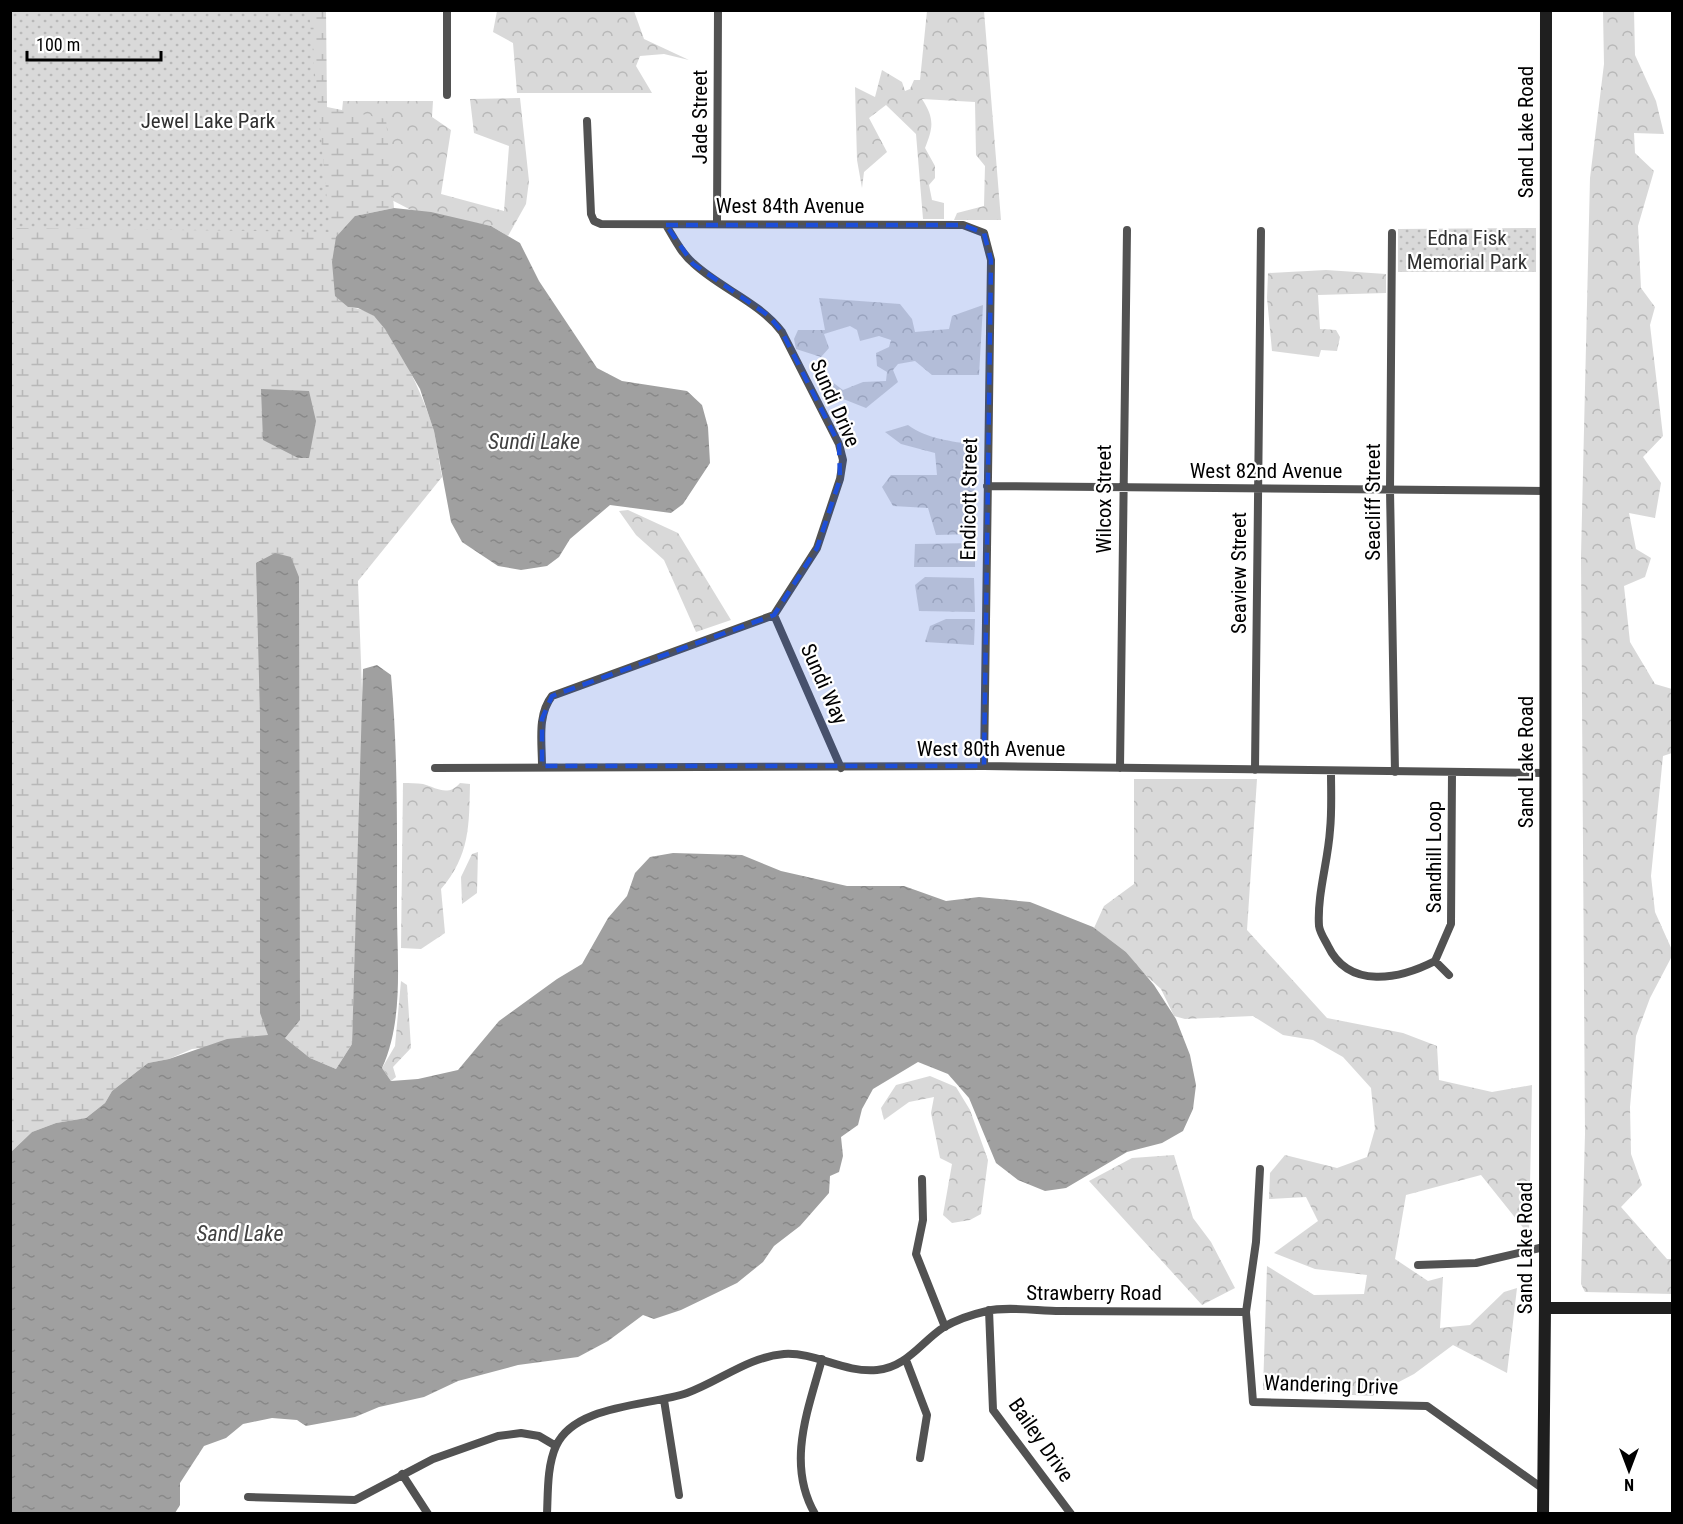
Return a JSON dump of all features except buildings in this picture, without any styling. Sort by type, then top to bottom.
[{"type":"main road","name":"Sand Lake Road","points":[[1543,1514],[1546,10]]},
{"type":"main road","points":[[1545,1308],[1672,1308]]},
{"type":"street","points":[[447,10],[447,95]]},
{"type":"street","name":"Jade Street","points":[[717,223],[718,10]]},
{"type":"street","name":"West 84th Avenue","points":[[587,122],[591,214],[594,221],[666,225],[717,223],[963,225],[984,233]]},
{"type":"street","name":"Sundi Drive","points":[[666,225],[682,252],[693,264],[763,311],[776,324],[839,444],[843,460],[840,479],[817,548],[774,615]]},
{"type":"street","name":"Wilcox Street","points":[[1120,768],[1127,230]]},
{"type":"street","name":"Seaview Street","points":[[1256,770],[1261,231]]},
{"type":"street","name":"Endicott Street","points":[[984,233],[991,260],[984,766]]},
{"type":"street","name":"Seacliff Street","points":[[1392,233],[1390,490],[1395,772]]},
{"type":"street","name":"West 82nd Avenue","points":[[987,486],[1546,491]]},
{"type":"street","points":[[542,766],[542,719],[544,706],[552,696],[774,615]]},
{"type":"street","name":"Sundi Way","points":[[774,615],[841,768]]},
{"type":"street","name":"West 80th Avenue","points":[[435,768],[984,766],[1546,773]]},
{"type":"street","points":[[1331,771],[1330,831],[1319,928],[1335,960],[1345,970],[1364,975],[1391,977],[1416,971],[1436,961],[1449,975]]},
{"type":"street","name":"Sandhill Loop","points":[[1436,961],[1451,924],[1452,772]]},
{"type":"street","name":"Wandering Drive","points":[[1260,1169],[1256,1242],[1246,1312],[1253,1402],[1427,1406],[1542,1488]]},
{"type":"street","points":[[547,1514],[549,1476],[556,1446],[572,1429],[600,1412],[664,1400],[689,1392],[748,1363],[784,1354],[822,1359],[849,1370],[878,1370],[906,1360],[945,1327],[916,1254],[923,1220],[922,1179]]},
{"type":"street","points":[[1418,1265],[1476,1263],[1544,1247]]},
{"type":"street","name":"Strawberry Road","points":[[945,1327],[989,1311],[1246,1312]]},
{"type":"street","name":"Bailey Drive","points":[[989,1311],[993,1410],[1071,1514]]},
{"type":"street","points":[[815,1514],[804,1495],[800,1464],[804,1425],[822,1359]]},
{"type":"street","points":[[906,1360],[927,1415],[920,1458]]},
{"type":"street","points":[[664,1400],[680,1495]]},
{"type":"street","points":[[248,1497],[355,1500],[433,1459],[498,1436],[521,1432],[539,1436],[556,1446]]},
{"type":"street","points":[[402,1474],[428,1514]]},
{"type":"highlighted area","points":[[666,225],[963,225],[984,233],[991,260],[984,766],[542,766],[542,719],[552,696],[774,615],[817,548],[840,479],[839,444],[782,332],[769,316],[693,264]]},
{"type":"green space","name":"Jewel Lake Park","points":[[11,10],[309,11],[330,232],[11,228]]},
{"type":"green space","points":[[11,11],[326,11],[327,107],[386,119],[394,208],[355,216],[348,307],[368,312],[374,316],[382,324],[400,352],[430,419],[442,477],[358,581],[363,717],[352,1044],[336,1069],[310,1058],[285,1038],[192,1049],[169,1059],[148,1063],[112,1091],[105,1103],[86,1118],[56,1123],[32,1132],[11,1152]]},
{"type":"green space","points":[[497,11],[634,11],[644,39],[689,60],[664,54],[640,56],[636,66],[652,93],[517,93],[513,43],[493,32]]},
{"type":"green space","points":[[927,11],[984,11],[1001,220],[954,220],[957,213],[984,206],[985,166],[976,155],[975,102],[922,99],[931,118],[930,135],[925,148],[935,166],[935,178],[929,185],[932,200],[944,203],[944,219],[923,219],[916,134],[886,105],[869,118],[887,152],[864,172],[862,188],[857,160],[855,87],[875,97],[882,70],[902,82],[905,91],[910,89],[914,80],[920,80]]},
{"type":"green space","points":[[1603,11],[1634,11],[1635,55],[1656,101],[1664,134],[1634,133],[1635,153],[1654,171],[1638,226],[1641,288],[1655,307],[1650,325],[1663,436],[1643,457],[1661,483],[1655,518],[1629,513],[1636,549],[1651,558],[1645,577],[1624,586],[1630,642],[1655,684],[1672,689],[1672,753],[1663,756],[1651,876],[1655,912],[1672,950],[1672,956],[1650,998],[1636,1036],[1630,1107],[1631,1154],[1642,1185],[1621,1207],[1667,1259],[1672,1259],[1672,1294],[1585,1292],[1581,1284],[1585,1134],[1581,556],[1590,178],[1604,64]]},
{"type":"green space","points":[[520,98],[529,181],[526,204],[508,236],[491,226],[411,210],[382,195],[342,111],[343,101],[433,101],[432,117],[451,130],[441,194],[504,211],[509,146],[474,133],[470,99]]},
{"type":"green space","name":"Edna Fisk Memorial Park","points":[[1536,228],[1536,272],[1398,272],[1398,229]]},
{"type":"green space","points":[[1326,270],[1386,274],[1386,293],[1318,295],[1320,329],[1336,330],[1340,337],[1337,351],[1321,350],[1319,357],[1272,351],[1267,298],[1268,273]]},
{"type":"green space","points":[[819,298],[900,304],[912,319],[915,332],[949,329],[952,316],[983,305],[979,375],[932,375],[915,361],[898,364],[893,370],[898,382],[866,408],[823,391],[828,379],[843,390],[863,382],[886,381],[887,372],[877,366],[876,353],[889,347],[891,340],[879,336],[860,341],[857,330],[850,326],[824,334],[829,348],[821,357],[796,349],[794,339],[798,330],[825,330]]},
{"type":"green space","points":[[908,425],[931,436],[975,445],[974,534],[936,535],[928,508],[893,506],[882,487],[891,475],[937,475],[935,453],[901,444],[885,432]]},
{"type":"green space","points":[[628,510],[678,533],[731,620],[696,632],[664,560],[636,535],[619,511]]},
{"type":"green space","points":[[975,543],[975,567],[914,567],[915,544]]},
{"type":"green space","points":[[925,577],[974,578],[975,612],[919,611],[915,585]]},
{"type":"green space","points":[[946,619],[975,619],[974,645],[925,642],[930,626]]},
{"type":"green space","points":[[1134,779],[1257,779],[1247,930],[1327,1018],[1403,1033],[1437,1046],[1439,1080],[1492,1092],[1532,1085],[1529,1235],[1481,1175],[1406,1195],[1395,1259],[1428,1281],[1443,1277],[1440,1328],[1470,1325],[1504,1292],[1517,1288],[1507,1373],[1453,1345],[1414,1374],[1372,1396],[1263,1390],[1267,1266],[1314,1295],[1364,1294],[1367,1275],[1315,1269],[1274,1253],[1318,1221],[1306,1197],[1269,1199],[1270,1173],[1285,1155],[1337,1168],[1367,1157],[1375,1129],[1371,1088],[1343,1057],[1313,1040],[1283,1035],[1253,1016],[1185,1019],[1174,1016],[1161,989],[1140,970],[1126,952],[1094,928],[1104,906],[1134,884]]},
{"type":"green space","points":[[403,783],[423,784],[447,791],[460,783],[470,784],[468,826],[463,852],[451,876],[441,889],[445,933],[421,949],[401,948]]},
{"type":"green space","points":[[478,852],[477,893],[462,904],[461,877],[472,854]]},
{"type":"green space","points":[[401,981],[407,985],[411,1048],[393,1067],[396,1077],[391,1081],[382,1068],[395,1046]]},
{"type":"green space","points":[[930,1076],[956,1087],[970,1110],[988,1160],[981,1214],[970,1220],[952,1223],[943,1215],[952,1164],[940,1158],[931,1113],[934,1097],[909,1102],[884,1120],[881,1108],[896,1085]]},
{"type":"green space","points":[[1174,1155],[1193,1218],[1211,1242],[1235,1288],[1202,1305],[1089,1181],[1132,1158]]},
{"type":"water","name":"Sundi Lake","points":[[394,208],[431,212],[491,226],[520,243],[539,281],[597,368],[622,381],[687,391],[702,405],[708,427],[710,463],[683,504],[671,513],[610,505],[570,539],[559,557],[547,566],[521,570],[498,566],[462,542],[451,522],[434,431],[420,389],[385,329],[374,316],[358,308],[348,307],[335,296],[332,262],[336,237],[355,216]]},
{"type":"water","points":[[261,389],[309,391],[316,421],[309,458],[298,458],[263,440]]},
{"type":"water","name":"Sand Lake","points":[[275,553],[291,557],[299,577],[300,1020],[285,1038],[310,1058],[336,1069],[352,1044],[363,669],[377,665],[391,675],[396,763],[398,990],[394,1030],[382,1068],[391,1081],[418,1079],[458,1070],[499,1021],[582,964],[608,918],[627,896],[635,873],[650,857],[673,853],[742,855],[781,871],[847,886],[904,886],[946,901],[979,897],[1030,902],[1093,927],[1126,952],[1154,985],[1176,1019],[1190,1055],[1196,1085],[1193,1109],[1183,1131],[1162,1143],[1127,1152],[1066,1188],[1045,1191],[1018,1180],[996,1163],[969,1098],[948,1074],[918,1062],[873,1089],[862,1109],[858,1125],[841,1137],[843,1156],[839,1172],[830,1176],[829,1193],[800,1226],[774,1246],[763,1262],[737,1283],[681,1310],[654,1319],[643,1315],[608,1341],[578,1357],[518,1365],[458,1381],[424,1397],[379,1407],[355,1417],[306,1426],[297,1420],[272,1418],[243,1424],[226,1438],[204,1446],[180,1483],[180,1505],[175,1513],[11,1513],[11,1152],[32,1132],[56,1123],[86,1118],[105,1103],[112,1091],[148,1063],[169,1059],[227,1039],[268,1035],[260,1013],[260,716],[256,563]]}]
